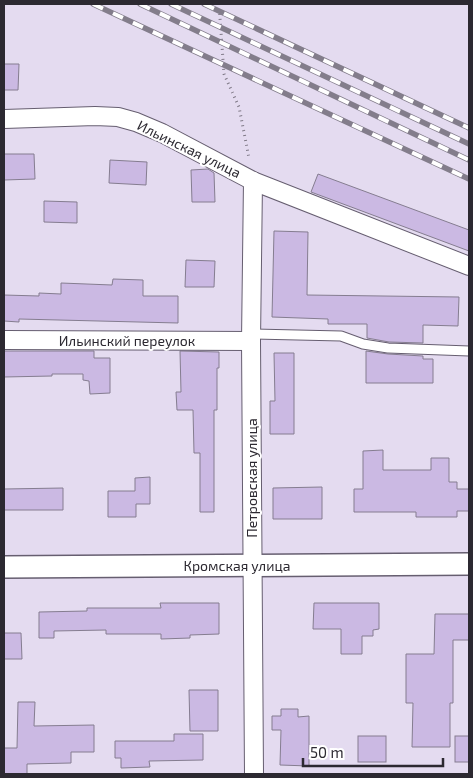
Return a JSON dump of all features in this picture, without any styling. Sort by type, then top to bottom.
[{"type":"street","name":"Ильинская улица","points":[[4,119],[95,116],[118,117],[136,122],[162,132],[253,181],[469,266]]},
{"type":"street","name":"Петровская улица","points":[[253,181],[251,338],[254,774]]},
{"type":"street","name":"Ильинский переулок","points":[[4,340],[251,338]]},
{"type":"street","name":"Кромская улица","points":[[4,567],[469,564]]},
{"type":"lane","points":[[251,338],[341,336],[364,344],[388,348],[469,351]]},
{"type":"path","points":[[219,4],[224,74],[239,107],[253,181]]},
{"type":"building","points":[[4,64],[19,64],[18,90],[4,90]]},
{"type":"building","points":[[4,154],[34,154],[35,179],[4,180]]},
{"type":"building","points":[[110,160],[147,162],[146,185],[109,183]]},
{"type":"building","points":[[208,169],[214,173],[215,202],[192,202],[191,170]]},
{"type":"building","points":[[318,174],[469,230],[469,251],[311,192]]},
{"type":"building","points":[[44,201],[77,202],[77,223],[44,222]]},
{"type":"building","points":[[274,231],[308,232],[307,295],[459,297],[458,326],[423,325],[423,343],[389,342],[367,338],[367,324],[328,324],[328,319],[272,317]]},
{"type":"building","points":[[186,260],[215,261],[214,287],[185,287]]},
{"type":"building","points":[[113,279],[143,280],[143,296],[178,296],[178,323],[19,319],[19,322],[4,321],[4,295],[39,296],[39,293],[61,294],[61,283],[112,285]]},
{"type":"building","points":[[4,351],[94,351],[94,358],[110,358],[110,393],[90,394],[89,381],[83,380],[83,374],[4,377]]},
{"type":"building","points":[[180,351],[219,352],[217,410],[214,410],[214,512],[200,512],[200,453],[194,453],[193,410],[177,410],[176,392],[181,392]]},
{"type":"building","points":[[366,351],[423,356],[423,359],[433,359],[433,383],[366,383]]},
{"type":"building","points":[[274,353],[294,353],[294,434],[270,434],[270,401],[275,401]]},
{"type":"building","points":[[383,450],[383,470],[431,470],[431,458],[449,458],[449,482],[457,482],[457,489],[469,489],[469,511],[457,511],[457,517],[416,517],[416,512],[354,512],[354,489],[363,489],[363,451]]},
{"type":"building","points":[[150,477],[150,504],[136,504],[136,517],[108,517],[108,491],[135,491],[135,478]]},
{"type":"building","points":[[322,487],[322,519],[273,519],[273,488]]},
{"type":"building","points":[[63,488],[63,510],[4,510],[4,489]]},
{"type":"building","points":[[160,603],[219,603],[219,634],[161,639],[161,634],[106,634],[106,630],[54,631],[54,638],[39,638],[39,612],[87,611],[87,608],[161,608]]},
{"type":"building","points":[[314,603],[379,603],[379,629],[373,630],[373,636],[362,636],[362,654],[341,654],[341,629],[313,629]]},
{"type":"building","points":[[435,614],[469,614],[469,640],[453,640],[453,703],[450,703],[450,747],[412,747],[413,703],[406,703],[406,654],[434,654]]},
{"type":"building","points":[[4,633],[21,633],[22,659],[4,659]]},
{"type":"building","points":[[189,690],[218,690],[218,731],[190,731]]},
{"type":"building","points":[[18,702],[35,702],[34,726],[94,725],[94,752],[71,752],[71,763],[27,764],[27,774],[4,774],[4,748],[17,748]]},
{"type":"building","points":[[281,709],[298,709],[298,717],[309,716],[309,766],[280,765],[281,730],[272,730],[272,716],[281,716]]},
{"type":"building","points":[[174,734],[203,734],[203,760],[149,761],[150,767],[121,768],[121,758],[115,758],[115,741],[174,741]]},
{"type":"building","points":[[358,736],[386,736],[386,762],[358,762]]},
{"type":"building","points":[[455,736],[469,736],[469,762],[455,762]]},
{"type":"railway","points":[[93,4],[469,179]]},
{"type":"railway","points":[[140,4],[469,160]]},
{"type":"railway","points":[[171,4],[469,144]]},
{"type":"railway","points":[[204,4],[469,128]]}]
